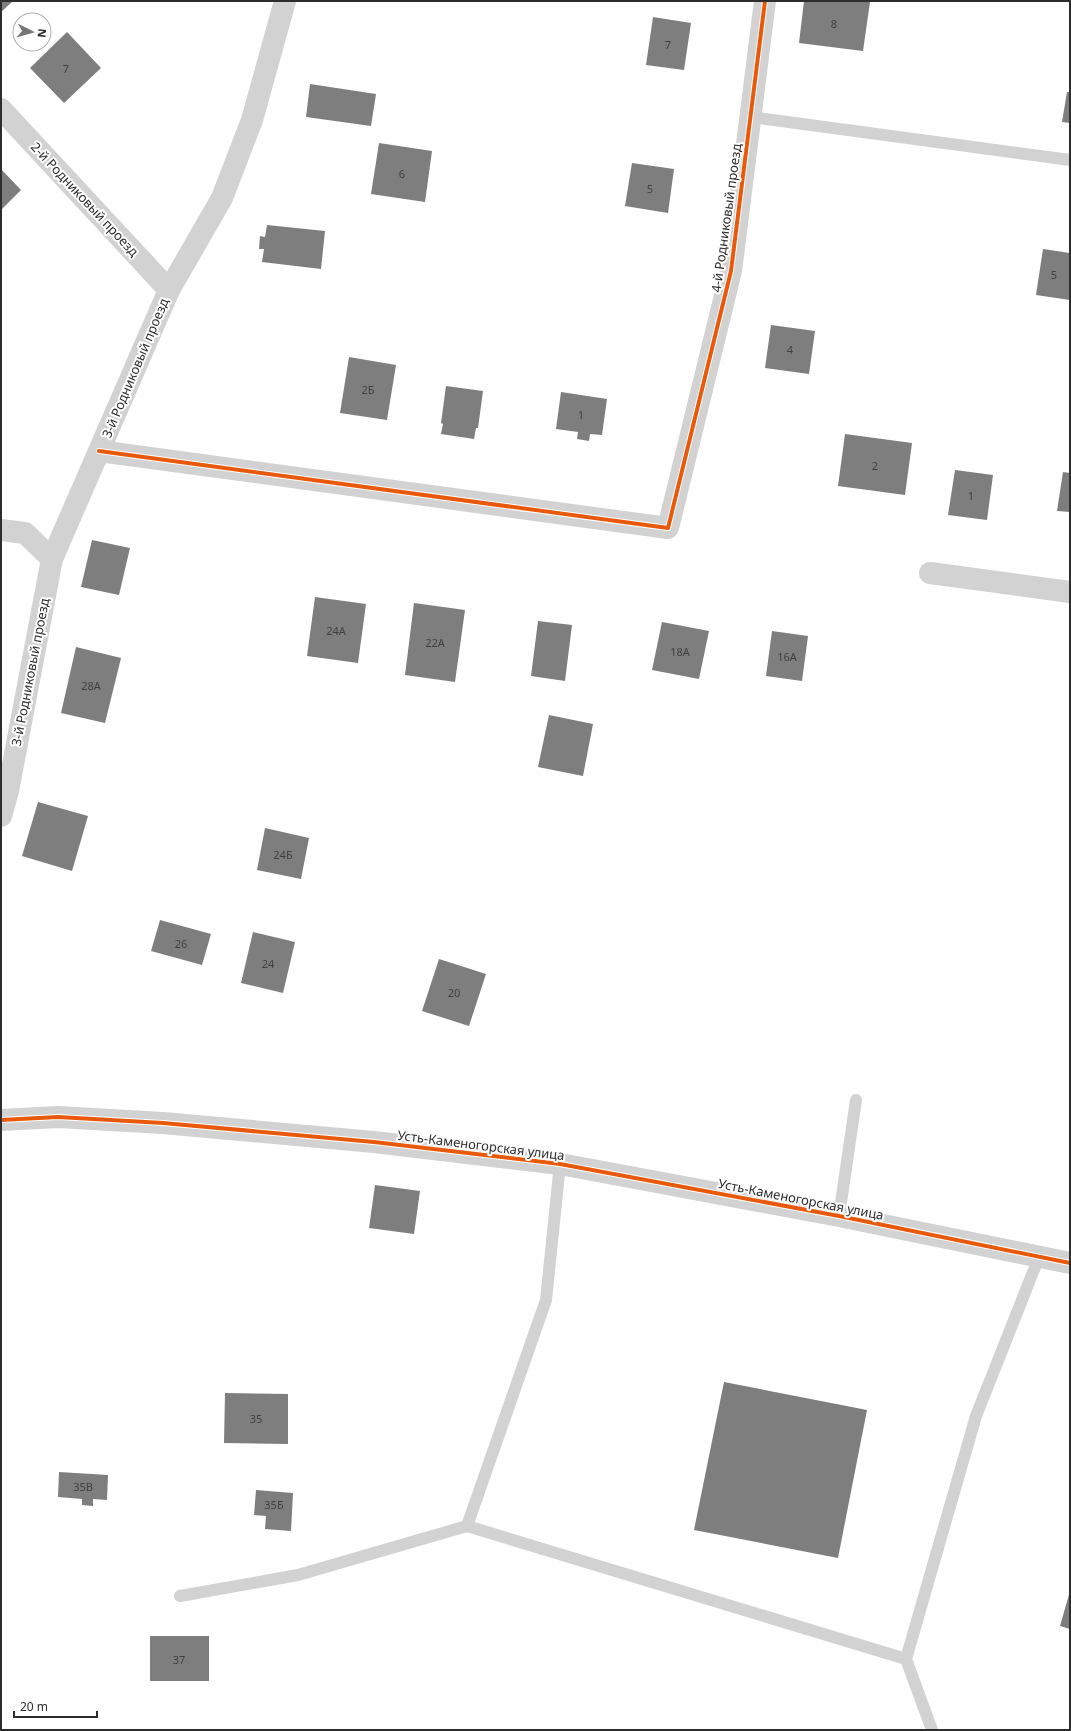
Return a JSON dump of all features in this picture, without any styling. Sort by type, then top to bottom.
[{"type":"street","name":"3-й Родниковый проезд","points":[[1,816],[8,791],[52,559],[169,290],[222,198],[252,120],[286,1]]},
{"type":"street","name":"4-й Родниковый проезд","points":[[99,451],[668,528],[732,271],[765,1]]},
{"type":"street","name":"2-й Родниковый проезд","points":[[1,109],[169,290]]},
{"type":"street","points":[[1,530],[25,533],[52,559]]},
{"type":"street","points":[[930,573],[1070,592]]},
{"type":"street","name":"Усть-Каменогорская улица","points":[[1,1120],[58,1117],[163,1123],[374,1142],[560,1164],[839,1216],[1070,1263]]},
{"type":"lane","points":[[751,117],[1070,160]]},
{"type":"lane","points":[[839,1216],[856,1100]]},
{"type":"lane","points":[[467,1526],[546,1300],[560,1164]]},
{"type":"lane","points":[[932,1730],[906,1659],[976,1416],[1039,1257]]},
{"type":"lane","points":[[180,1596],[298,1575],[467,1526],[906,1659]]},
{"type":"building","points":[[1,1],[13,1],[1,12]]},
{"type":"building","points":[[804,1],[870,2],[863,51],[799,43]]},
{"type":"building","points":[[653,17],[691,23],[684,70],[646,65]]},
{"type":"building","points":[[67,32],[101,68],[64,103],[30,68],[46,52],[52,52],[52,47]]},
{"type":"building","points":[[310,84],[376,94],[371,126],[306,117]]},
{"type":"building","points":[[1067,92],[1070,92],[1070,123],[1062,122]]},
{"type":"building","points":[[379,143],[432,151],[425,202],[371,194]]},
{"type":"building","points":[[632,163],[674,169],[668,213],[625,206]]},
{"type":"building","points":[[1,169],[21,190],[1,210]]},
{"type":"building","points":[[267,225],[325,231],[321,269],[262,262],[264,249],[259,249],[260,236],[265,237]]},
{"type":"building","points":[[1043,249],[1070,253],[1070,300],[1036,295]]},
{"type":"building","points":[[771,325],[815,331],[809,374],[765,368]]},
{"type":"building","points":[[349,357],[396,365],[387,420],[340,413]]},
{"type":"building","points":[[446,386],[483,391],[478,428],[476,428],[474,439],[441,434]]},
{"type":"building","points":[[561,392],[607,399],[602,435],[590,434],[589,441],[577,439],[578,432],[556,429]]},
{"type":"building","points":[[845,434],[912,443],[905,495],[838,486]]},
{"type":"building","points":[[955,470],[993,475],[987,520],[948,515]]},
{"type":"building","points":[[1063,472],[1070,473],[1070,512],[1057,511]]},
{"type":"building","points":[[92,540],[130,548],[119,595],[81,587]]},
{"type":"building","points":[[315,597],[366,604],[358,663],[307,656]]},
{"type":"building","points":[[414,603],[465,610],[455,682],[405,675]]},
{"type":"building","points":[[538,621],[572,625],[565,681],[531,676]]},
{"type":"building","points":[[662,622],[709,631],[699,679],[652,670]]},
{"type":"building","points":[[772,631],[808,636],[802,681],[766,676]]},
{"type":"building","points":[[76,647],[121,658],[105,723],[61,713]]},
{"type":"building","points":[[549,715],[593,724],[583,776],[538,767]]},
{"type":"building","points":[[38,802],[88,816],[72,871],[22,856]]},
{"type":"building","points":[[265,828],[309,838],[301,879],[257,870]]},
{"type":"building","points":[[160,920],[211,934],[202,965],[151,951]]},
{"type":"building","points":[[253,932],[295,942],[283,993],[241,983]]},
{"type":"building","points":[[439,959],[486,974],[469,1026],[422,1011]]},
{"type":"building","points":[[375,1185],[420,1191],[414,1234],[369,1228]]},
{"type":"building","points":[[724,1382],[867,1410],[838,1558],[694,1530]]},
{"type":"building","points":[[225,1393],[288,1394],[288,1444],[224,1443]]},
{"type":"building","points":[[59,1472],[108,1475],[107,1500],[93,1499],[93,1506],[82,1505],[82,1499],[58,1497]]},
{"type":"building","points":[[256,1490],[293,1493],[291,1531],[265,1529],[266,1516],[254,1515]]},
{"type":"building","points":[[1070,1591],[1070,1629],[1060,1626]]},
{"type":"building","points":[[150,1636],[209,1636],[209,1681],[150,1681]]},
{"type":"cycle path","points":[[99,451],[668,528],[731,271],[765,1]]},
{"type":"cycle path","points":[[1,1120],[58,1117],[163,1123],[374,1142],[560,1164],[839,1216],[1070,1263]]}]
